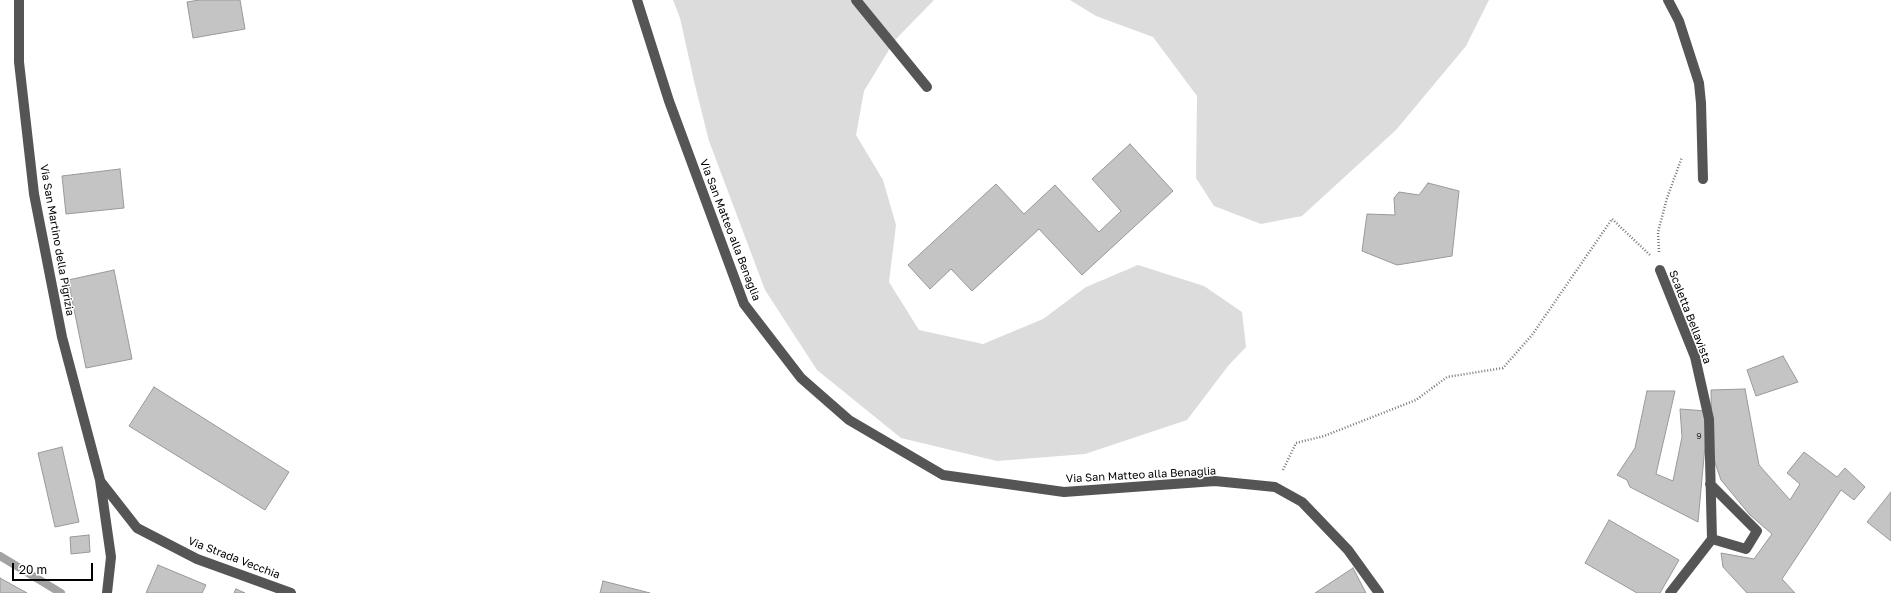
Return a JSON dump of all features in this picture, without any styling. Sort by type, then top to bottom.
[{"type":"street","name":"Via San Martino della Pigrizia","points":[[19,0],[19,62],[34,194],[62,337],[100,480],[112,557],[107,593]]},
{"type":"street","name":"Via San Matteo alla Benaglia","points":[[638,0],[669,101],[744,304],[801,378],[849,420],[943,475],[1064,492],[1215,481],[1275,487],[1302,502],[1348,550],[1379,593]]},
{"type":"street","points":[[856,0],[927,87]]},
{"type":"street","points":[[1668,0],[1679,21],[1699,83],[1703,179]]},
{"type":"street","name":"Scaletta Bellavista","points":[[1660,270],[1694,357],[1709,419],[1712,539]]},
{"type":"street","name":"Via Strada Vecchia","points":[[100,480],[137,528],[197,559],[291,593]]},
{"type":"street","points":[[1670,593],[1712,539],[1746,549],[1757,531],[1710,484]]},
{"type":"path","name":"Scaletta Bellavista","points":[[1660,270],[1658,232],[1667,198],[1684,151]]},
{"type":"path","points":[[1275,487],[1296,443],[1324,436],[1416,400],[1447,377],[1503,368],[1532,335],[1612,219],[1648,251],[1660,270]]},
{"type":"shaded area","points":[[673,0],[934,0],[895,40],[864,91],[856,135],[883,180],[896,225],[889,282],[919,330],[983,344],[1043,319],[1086,287],[1138,265],[1204,286],[1242,312],[1246,347],[1228,366],[1187,420],[1085,454],[997,461],[901,438],[817,370],[765,290],[709,141],[680,18]]},
{"type":"shaded area","points":[[1070,0],[1489,0],[1466,46],[1396,130],[1302,216],[1261,224],[1214,206],[1196,178],[1197,96],[1153,37],[1096,16]]},
{"type":"building","points":[[199,0],[240,0],[245,29],[193,38],[187,2]]},
{"type":"building","points":[[1130,144],[1173,191],[1082,275],[1039,229],[972,291],[951,269],[930,289],[908,265],[996,184],[1024,214],[1055,185],[1099,232],[1121,211],[1092,179]]},
{"type":"building","points":[[120,169],[124,208],[66,214],[62,176]]},
{"type":"building","points":[[1428,183],[1459,191],[1452,256],[1397,265],[1362,251],[1367,214],[1395,215],[1394,198],[1399,192],[1419,195]]},
{"type":"building","points":[[114,270],[132,359],[86,368],[68,280]]},
{"type":"building","points":[[1783,356],[1798,382],[1756,396],[1747,370]]},
{"type":"building","points":[[154,387],[289,472],[265,510],[129,426]]},
{"type":"building","points":[[1745,389],[1759,465],[1790,500],[1800,484],[1787,473],[1804,452],[1837,477],[1845,468],[1865,487],[1854,500],[1841,490],[1782,579],[1795,593],[1747,593],[1723,567],[1721,553],[1754,559],[1772,534],[1750,515],[1721,480],[1712,454],[1711,390]]},
{"type":"building","points":[[1647,391],[1675,391],[1656,474],[1673,481],[1682,437],[1680,409],[1706,411],[1705,446],[1698,522],[1630,487],[1627,480],[1617,475],[1635,448]]},
{"type":"building","points":[[62,447],[79,522],[55,527],[38,453]]},
{"type":"building","points":[[1891,492],[1891,541],[1867,522]]},
{"type":"building","points":[[1609,520],[1679,560],[1660,593],[1637,593],[1585,563]]},
{"type":"building","points":[[89,535],[90,552],[71,554],[70,537]]},
{"type":"building","points":[[158,565],[206,585],[202,593],[146,593]]},
{"type":"building","points":[[1353,568],[1366,593],[1315,593]]},
{"type":"building","points":[[0,578],[27,593],[0,593]]},
{"type":"building","points":[[603,581],[650,593],[600,593]]},
{"type":"building","points":[[236,589],[245,593],[234,593]]},
{"type":"waterway","points":[[0,556],[61,593]]}]
